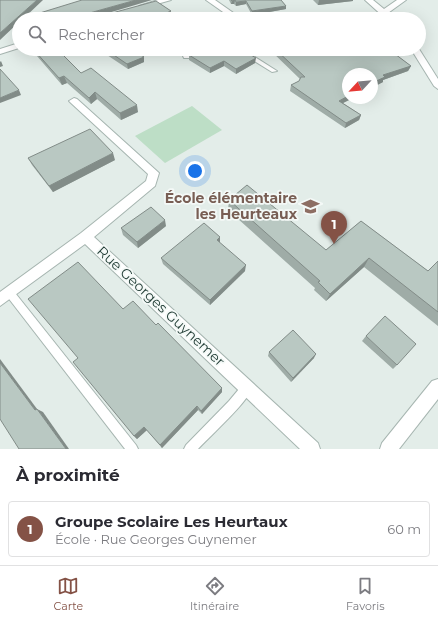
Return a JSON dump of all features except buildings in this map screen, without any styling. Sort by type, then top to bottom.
[{"type":"street","points":[[136,8],[167,0]]},
{"type":"street","points":[[210,0],[228,12]]},
{"type":"street","points":[[369,0],[382,12]]},
{"type":"street","points":[[384,12],[402,0]]},
{"type":"street","points":[[0,52],[12,48]]},
{"type":"street","points":[[419,56],[438,86]]},
{"type":"street","points":[[74,102],[154,172],[151,182],[85,237]]},
{"type":"street","name":"Rue Georges Guynemer","points":[[5,296],[85,237],[248,387],[312,449]]},
{"type":"street","points":[[388,449],[438,387]]},
{"type":"lane","points":[[249,56],[274,71]]},
{"type":"lane","points":[[5,296],[132,449]]},
{"type":"lane","points":[[190,449],[233,405],[248,387]]},
{"type":"green space","points":[[192,106],[222,130],[165,163],[135,136]]},
{"type":"place","name":"École élémentaire les Heurteaux","points":[[310,206]]},
{"type":"place","name":"Groupe Scolaire Les Heurtaux","points":[[334,244]]}]
